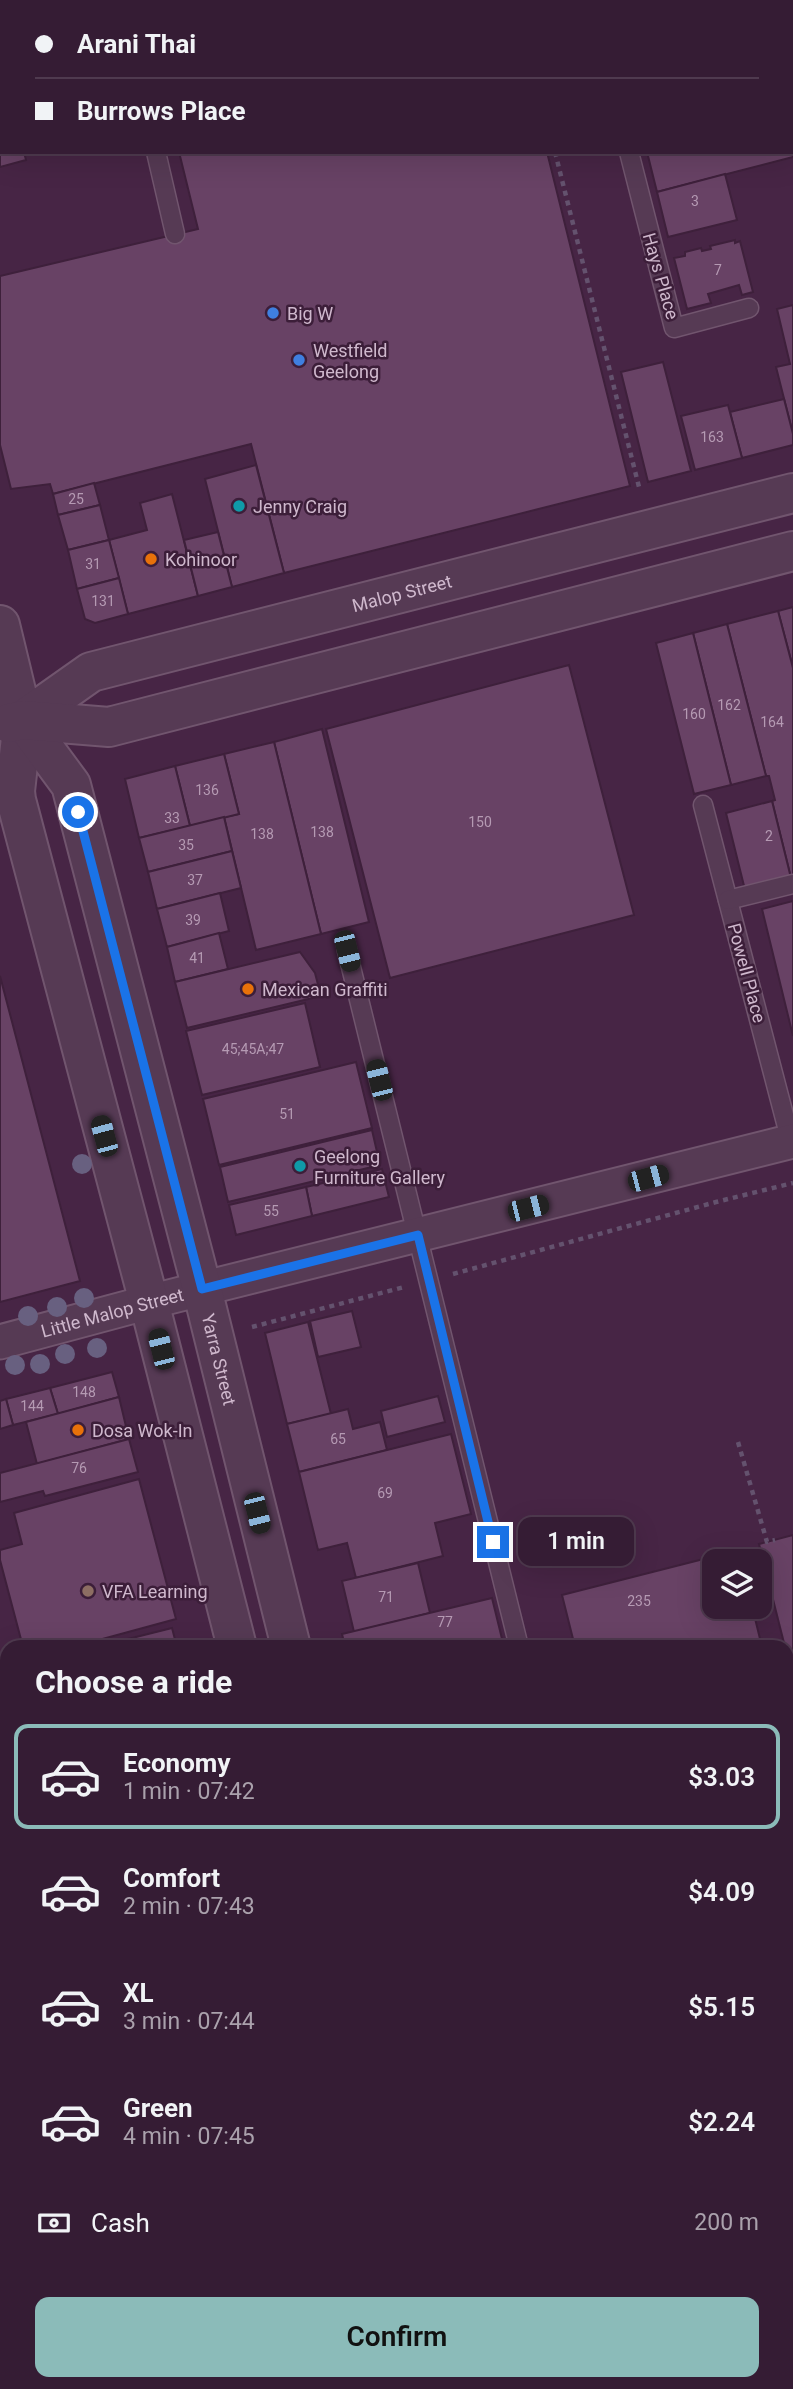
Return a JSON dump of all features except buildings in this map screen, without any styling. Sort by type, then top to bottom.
[{"type":"street","name":"Malop Street","points":[[11,722],[91,672],[793,493]]},
{"type":"street","points":[[11,722],[110,727],[793,551]]},
{"type":"street","points":[[331,611],[344,666]]},
{"type":"street","name":"Yarra Street","points":[[0,625],[11,722],[16,800],[235,1640]]},
{"type":"street","name":"Yarra Street","points":[[11,722],[71,786],[202,1289],[288,1640]]},
{"type":"street","name":"Little Malop Street","points":[[0,1342],[149,1302],[792,1141]]},
{"type":"lane","points":[[156,154],[175,234]]},
{"type":"lane","name":"Hays Place","points":[[630,154],[674,328],[749,308]]},
{"type":"lane","name":"Powell Place","points":[[703,805],[792,1141]]},
{"type":"lane","points":[[728,900],[793,884]]},
{"type":"lane","points":[[347,951],[517,1640]]},
{"type":"path","points":[[556,154],[640,491]]},
{"type":"path","points":[[252,1327],[793,1183]]},
{"type":"path","points":[[738,1442],[766,1542],[775,1540]]},
{"type":"place","name":"Big W","points":[[273,313]]},
{"type":"place","name":"Westfield Geelong","points":[[299,360]]},
{"type":"place","name":"Jenny Craig","points":[[239,506]]},
{"type":"place","name":"Kohinoor","points":[[151,559]]},
{"type":"place","name":"Mexican Graffiti","points":[[248,989]]},
{"type":"place","name":"Geelong Furniture Gallery","points":[[300,1166]]},
{"type":"place","name":"Dosa Wok-In","points":[[78,1430]]},
{"type":"place","name":"VFA Learning","points":[[88,1591]]},
{"type":"route","points":[[78,812],[202,1289],[418,1235],[493,1542]]}]
